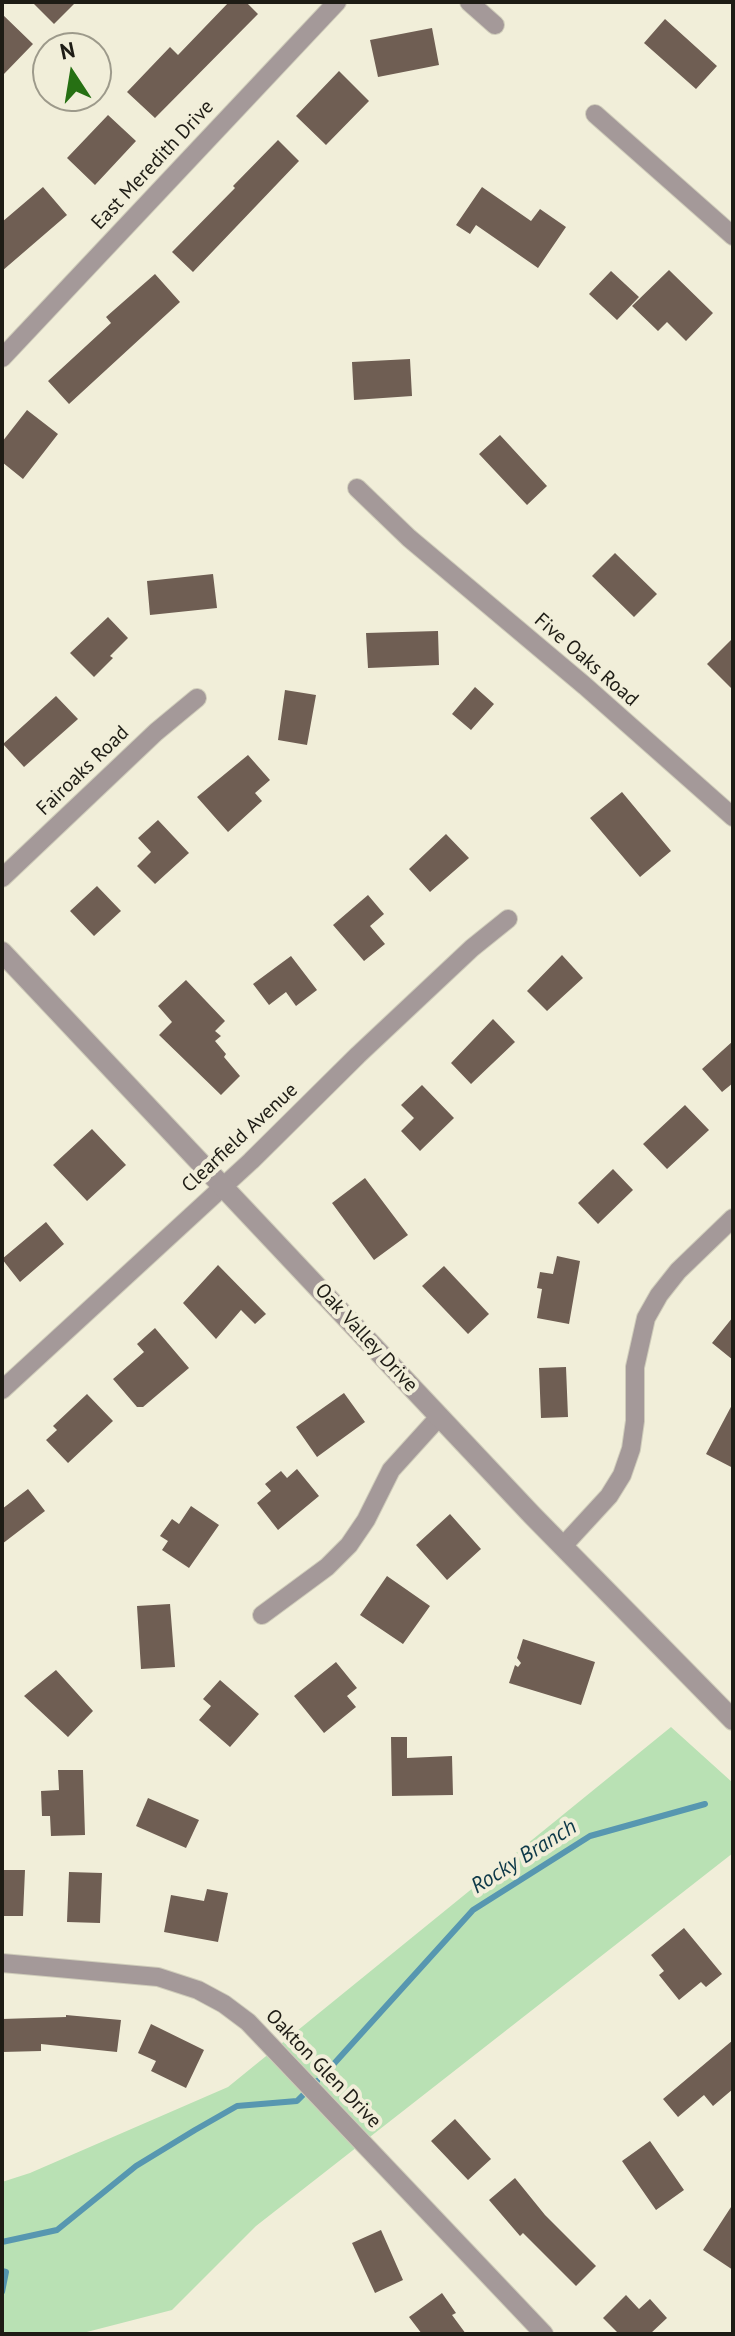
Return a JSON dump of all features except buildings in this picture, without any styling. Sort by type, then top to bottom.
[{"type":"street","name":"East Meredith Drive","points":[[2,358],[337,2]]},
{"type":"street","points":[[469,2],[495,25]]},
{"type":"street","points":[[595,114],[733,236]]},
{"type":"street","name":"Five Oaks Road","points":[[357,488],[409,538],[585,686],[733,817]]},
{"type":"street","name":"Fairoaks Road","points":[[2,878],[156,732],[197,698]]},
{"type":"street","name":"Clearfield Avenue","points":[[2,1390],[472,948],[508,919]]},
{"type":"street","name":"Oak Valley Drive","points":[[2,952],[439,1417],[733,1720]]},
{"type":"street","points":[[563,1546],[609,1496],[622,1475],[631,1449],[635,1421],[635,1367],[646,1318],[678,1271],[733,1218]]},
{"type":"street","points":[[262,1615],[327,1567],[349,1545],[366,1520],[391,1470],[439,1417]]},
{"type":"street","name":"Oakton Glen Drive","points":[[2,1963],[158,1977],[198,1990],[224,2004],[256,2031],[544,2334]]},
{"type":"green space","points":[[671,1727],[733,1783],[733,1853],[256,2226],[172,2310],[79,2334],[2,2334],[2,2182],[30,2173],[228,2087]]},
{"type":"waterway","name":"Rocky Branch","points":[[331,2067],[473,1910],[590,1836],[705,1804]]},
{"type":"waterway","name":"Rocky Branch","points":[[2,2242],[57,2230],[136,2166],[195,2130],[237,2106],[297,2101],[317,2081]]},
{"type":"waterway","name":"Rocky Branch","points":[[2,2271],[6,2272],[2,2292]]}]
